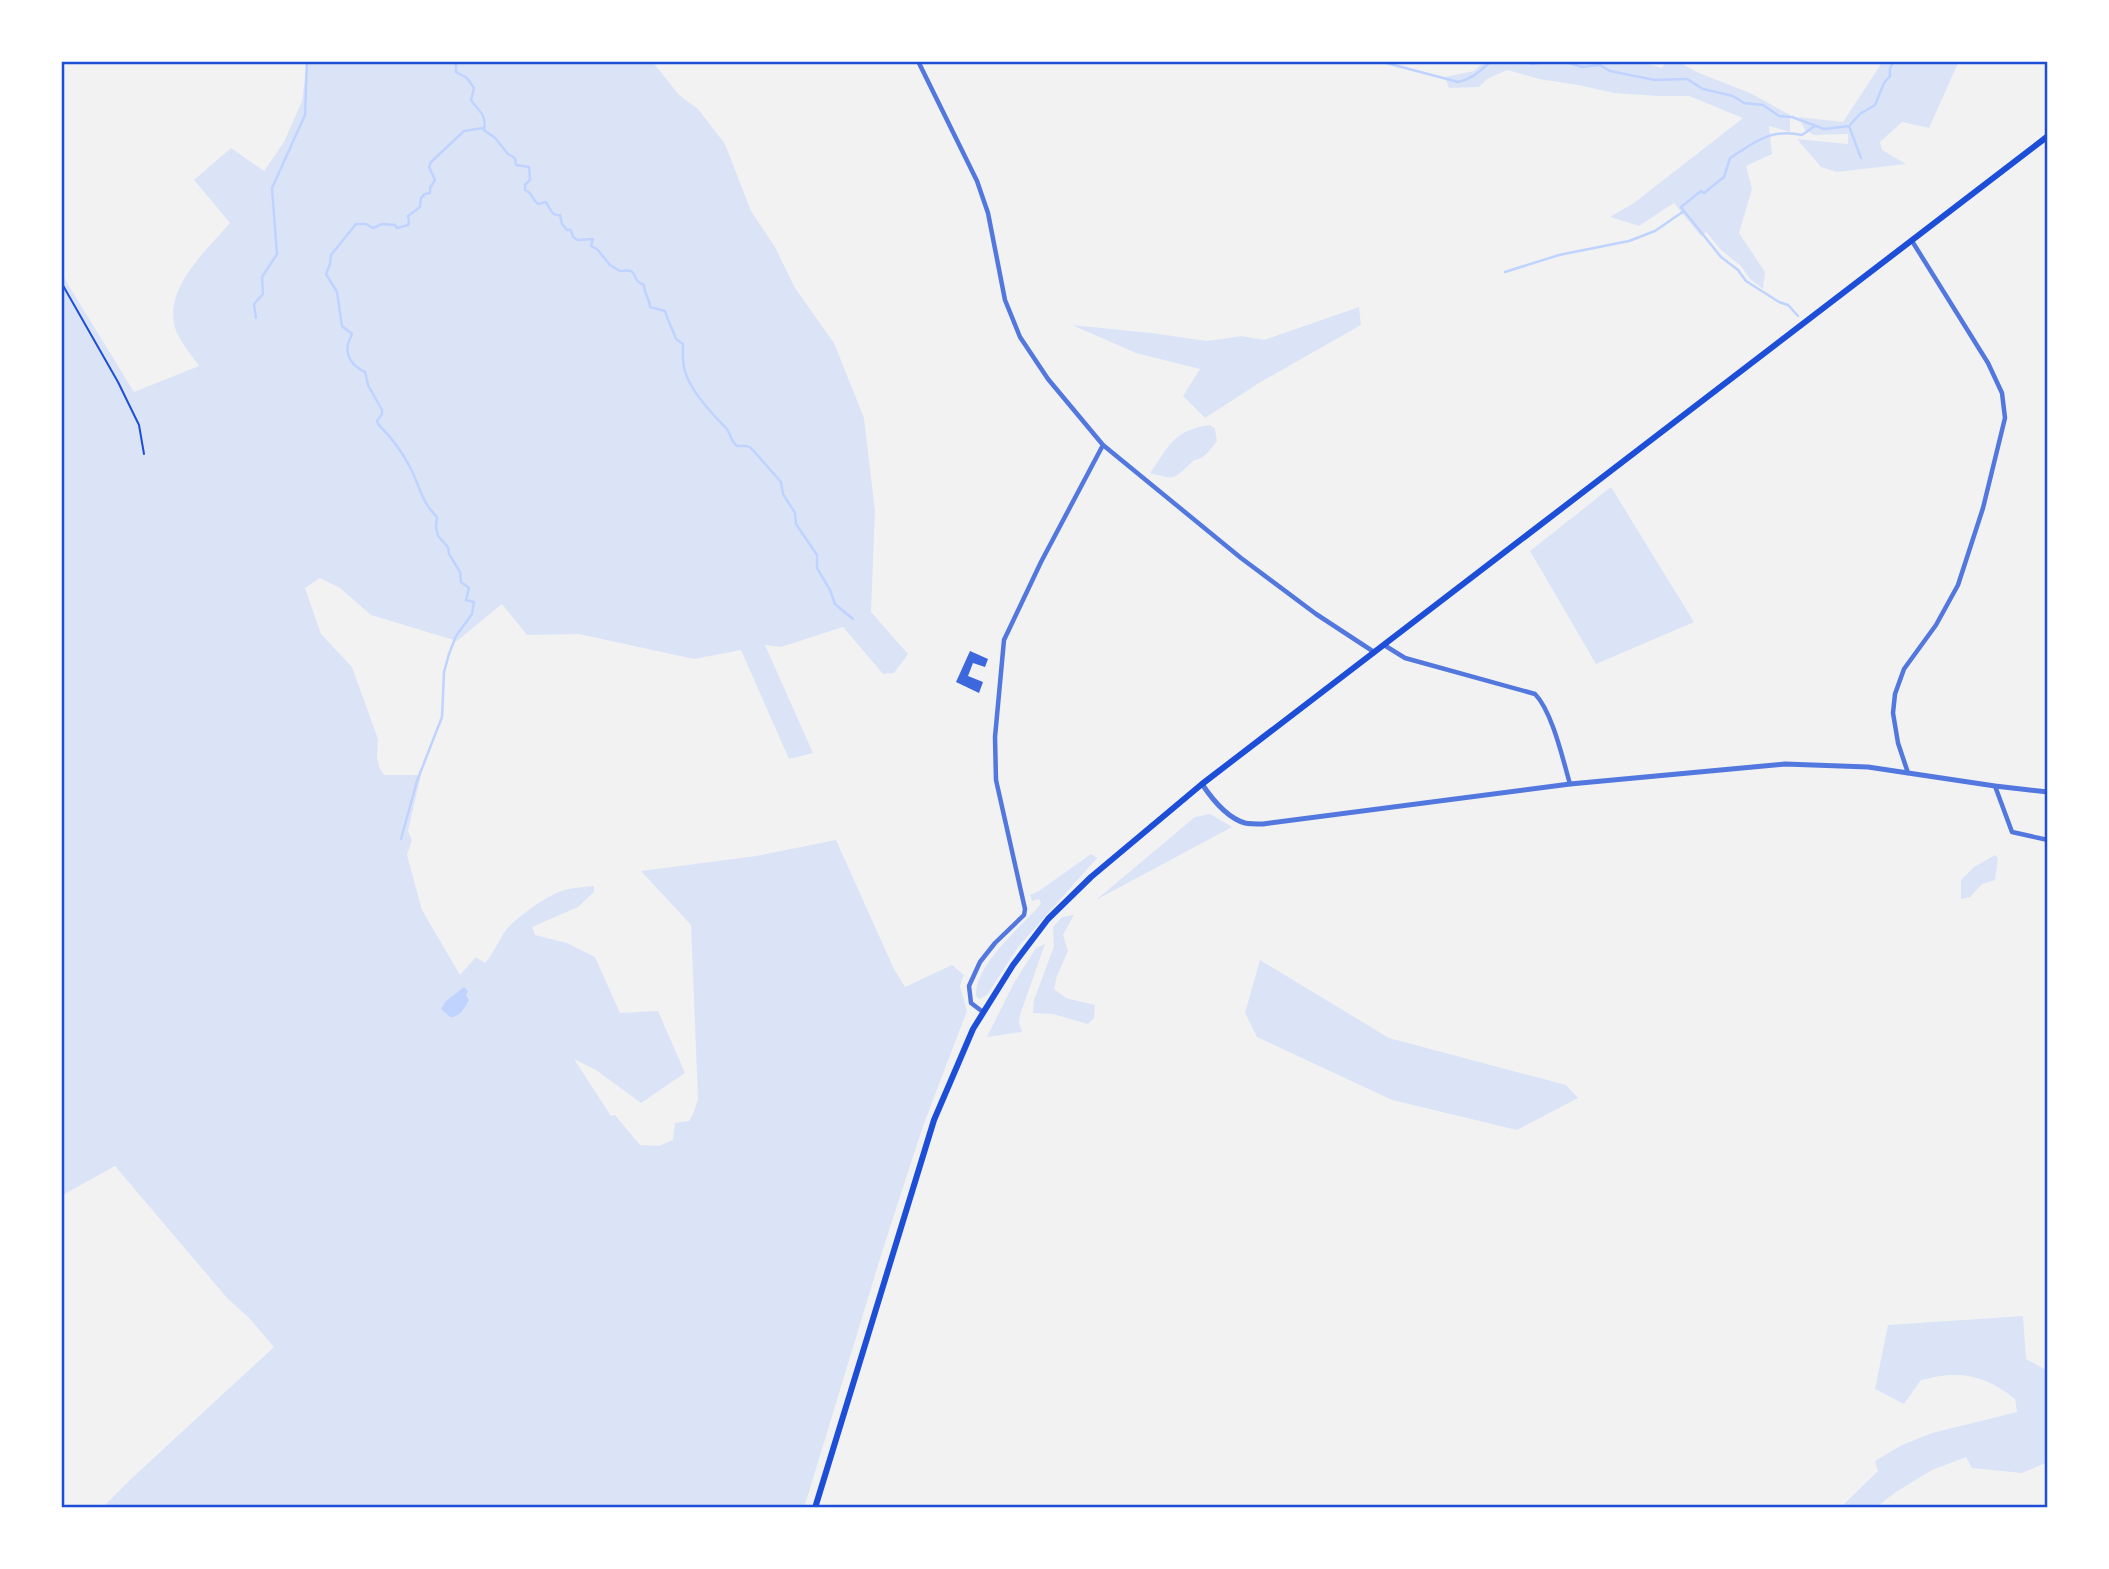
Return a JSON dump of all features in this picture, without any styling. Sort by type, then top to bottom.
[{"type":"main road","points":[[815,1508],[934,1120],[973,1029],[1013,965],[1048,919],[1091,877],[1202,784],[2048,136]]},
{"type":"street","points":[[918,61],[977,181],[988,212],[1004,300],[1020,337],[1048,379],[1103,445],[1241,558],[1316,614],[1374,652]]},
{"type":"street","points":[[1908,772],[1898,743],[1893,713],[1895,694],[1905,669],[1936,625],[1958,584],[1983,508],[2005,418],[2002,393],[1988,363],[1912,241]]},
{"type":"street","points":[[983,1012],[971,1003],[969,986],[980,962],[1024,915],[1025,909],[996,780],[995,737],[1004,640],[1041,562],[1103,445]]},
{"type":"street","points":[[1384,645],[1405,658],[1535,694],[1542,701],[1570,784]]},
{"type":"street","points":[[1202,784],[1227,812],[1244,823],[1263,824],[1570,784],[1785,764],[1868,767],[2048,792]]},
{"type":"street","points":[[1995,786],[2012,832],[2048,840]]},
{"type":"path","points":[[61,282],[118,382],[139,425],[144,454]]},
{"type":"shaded area","points":[[307,61],[652,61],[679,95],[698,109],[725,144],[751,211],[775,247],[795,288],[834,343],[864,418],[875,511],[871,612],[908,654],[894,673],[883,674],[843,627],[781,647],[765,645],[813,753],[789,759],[741,650],[694,659],[579,634],[527,635],[502,604],[457,641],[371,615],[340,588],[320,578],[305,588],[321,634],[352,667],[378,739],[377,758],[380,769],[384,775],[421,775],[408,831],[412,840],[407,855],[422,910],[460,975],[476,957],[485,963],[506,930],[539,903],[561,891],[594,886],[594,892],[578,907],[532,927],[535,935],[567,943],[595,957],[620,1013],[658,1011],[685,1073],[641,1103],[596,1070],[574,1059],[611,1116],[615,1115],[640,1145],[659,1146],[673,1140],[675,1123],[689,1121],[698,1099],[691,925],[641,871],[756,856],[836,840],[894,969],[905,987],[952,965],[964,975],[960,986],[967,1011],[923,1126],[804,1508],[102,1508],[274,1347],[227,1298],[115,1166],[61,1196],[61,273],[134,392],[199,366],[180,339],[174,323],[174,307],[186,276],[230,223],[194,180],[231,148],[264,171],[284,142],[302,101]]},
{"type":"shaded area","points":[[1485,61],[1639,61],[1662,68],[1666,61],[1677,61],[1699,73],[1750,93],[1790,115],[1790,132],[1769,126],[1772,154],[1746,166],[1752,189],[1739,233],[1765,272],[1763,289],[1721,250],[1706,232],[1701,236],[1674,203],[1639,226],[1610,217],[1634,203],[1743,118],[1689,96],[1614,93],[1507,70],[1487,79],[1479,87],[1449,88],[1445,77],[1474,71]]},
{"type":"shaded area","points":[[1883,61],[1959,61],[1929,128],[1902,122],[1880,142],[1882,150],[1906,164],[1837,172],[1821,167],[1797,139],[1848,144],[1848,134],[1814,135],[1805,130],[1799,117],[1843,122]]},
{"type":"shaded area","points":[[1359,307],[1361,325],[1259,383],[1205,418],[1183,396],[1200,369],[1136,353],[1072,325],[1207,341],[1242,336],[1264,340]]},
{"type":"shaded area","points":[[1210,425],[1215,429],[1217,441],[1203,456],[1173,477],[1150,473],[1180,435]]},
{"type":"shaded area","points":[[1611,487],[1694,622],[1596,664],[1530,551]]},
{"type":"shaded area","points":[[1210,814],[1232,827],[1096,900],[1195,817]]},
{"type":"shaded area","points":[[1091,854],[1097,858],[1018,947],[987,995],[979,999],[976,996],[977,984],[991,959],[1041,904],[1039,899],[1032,901],[1030,895]]},
{"type":"shaded area","points":[[1995,855],[1998,858],[1995,880],[1982,884],[1970,897],[1961,899],[1961,880],[1974,867]]},
{"type":"shaded area","points":[[1074,915],[1063,935],[1068,951],[1054,989],[1066,998],[1095,1005],[1094,1018],[1088,1024],[1053,1014],[1033,1013],[1034,1000],[1054,946],[1053,927],[1062,917]]},
{"type":"shaded area","points":[[1045,944],[1020,1015],[1022,1032],[987,1037],[1014,983],[1036,948]]},
{"type":"shaded area","points":[[1260,960],[1389,1038],[1566,1085],[1578,1098],[1517,1130],[1392,1100],[1257,1037],[1245,1013]]},
{"type":"shaded area","points":[[2023,1316],[2026,1359],[2048,1371],[2048,1462],[2022,1473],[1972,1468],[1966,1457],[1932,1470],[1875,1508],[1839,1508],[1878,1471],[1875,1461],[1902,1445],[1932,1433],[2017,1412],[2015,1399],[1993,1384],[1971,1376],[1947,1375],[1921,1380],[1904,1404],[1875,1389],[1888,1325]]},
{"type":"water","points":[[464,987],[468,991],[466,995],[469,1000],[459,1014],[450,1017],[441,1009],[446,1001]]},
{"type":"building","points":[[970,651],[988,659],[985,667],[973,663],[968,676],[983,682],[979,693],[956,682]]},
{"type":"waterway","points":[[256,318],[254,304],[263,294],[262,277],[277,254],[272,188],[305,115],[307,61]]},
{"type":"waterway","points":[[456,61],[456,72],[467,78],[474,88],[471,100],[483,117],[484,130],[515,158],[516,165],[529,167],[530,180],[525,185],[525,190],[538,204],[546,202],[553,213],[560,215],[562,224],[567,230],[571,230],[573,237],[578,240],[593,239],[591,246],[597,249],[610,265],[620,271],[631,271],[639,283],[644,285],[650,307],[665,311],[676,339],[683,344],[684,368],[692,386],[726,428],[735,444],[751,448],[781,482],[783,494],[795,513],[796,524],[817,555],[817,568],[835,604],[853,619]]},
{"type":"waterway","points":[[1379,61],[1458,82],[1472,76],[1492,61]]},
{"type":"waterway","points":[[1525,61],[1532,64],[1549,61]]},
{"type":"waterway","points":[[1562,61],[1582,67],[1600,65],[1610,71],[1655,80],[1687,79],[1703,89],[1733,96],[1744,103],[1763,105],[1779,116],[1792,117],[1824,129],[1849,126],[1860,114],[1875,105],[1884,83],[1890,76],[1894,61]]},
{"type":"waterway","points":[[1505,272],[1559,255],[1629,241],[1655,231],[1684,211],[1681,207],[1701,191],[1704,193],[1724,177],[1730,158],[1764,138],[1781,133],[1802,135],[1815,126]]},
{"type":"waterway","points":[[1849,126],[1861,158]]},
{"type":"waterway","points":[[401,839],[417,781],[442,717],[444,672],[449,654],[456,636],[472,614],[474,602],[466,600],[469,588],[461,582],[460,572],[449,554],[448,547],[438,536],[437,517],[424,500],[404,457],[378,424],[382,410],[368,385],[365,372],[349,357],[347,349],[352,334],[342,326],[337,292],[326,274],[331,255],[356,224],[366,224],[373,228],[382,224],[395,225],[397,228],[408,225],[408,216],[420,207],[421,198],[430,193],[435,180],[429,167],[431,162],[464,131],[483,128]]},
{"type":"waterway","points":[[1684,211],[1721,257],[1738,270],[1746,281],[1788,305],[1798,316]]}]
